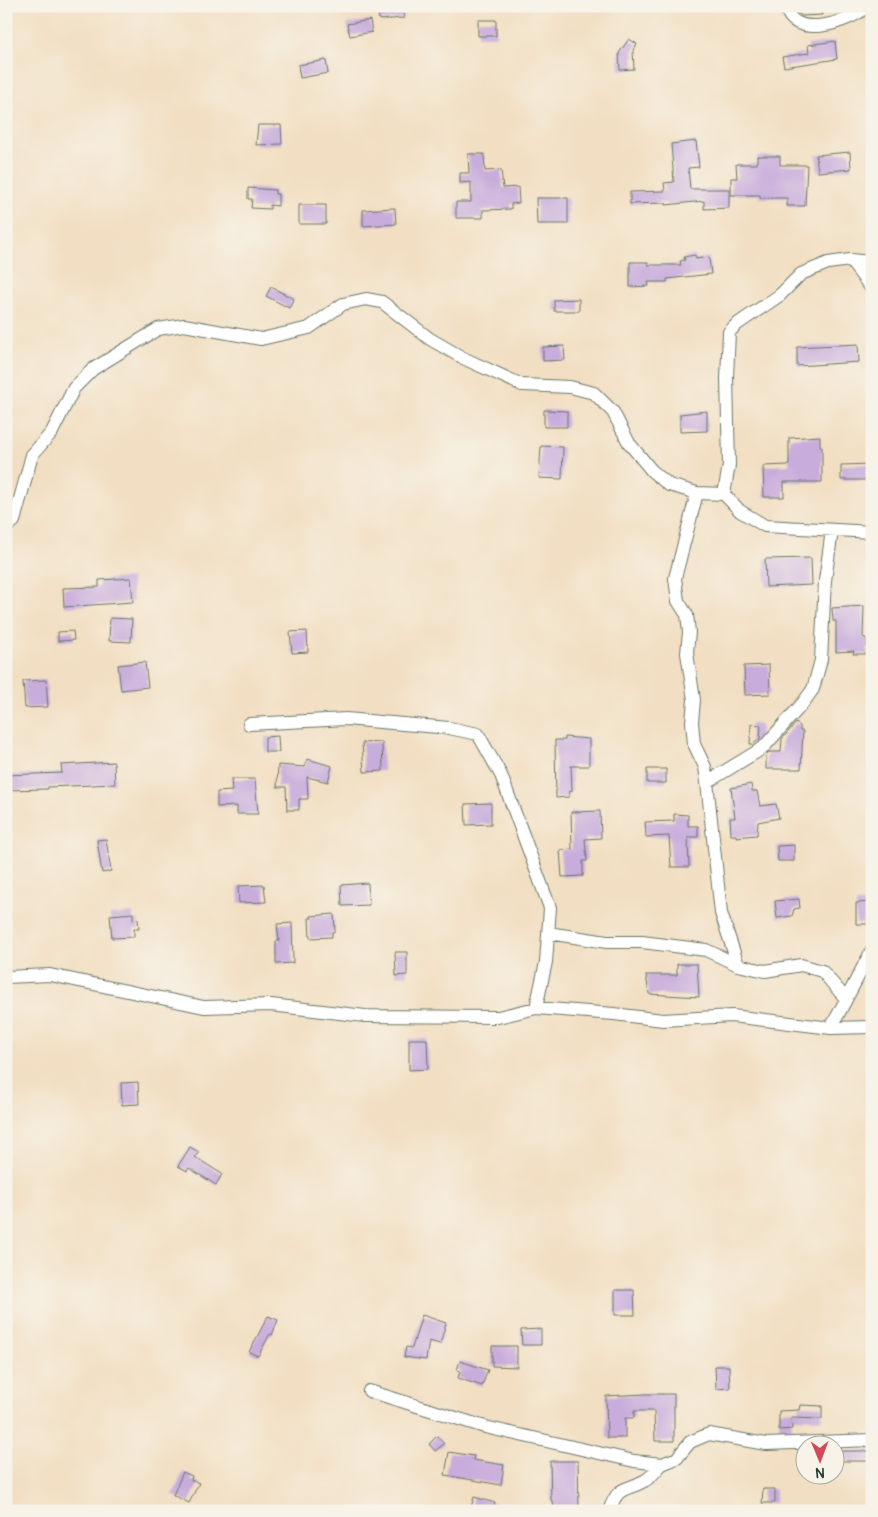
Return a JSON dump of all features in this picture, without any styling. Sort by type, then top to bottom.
[{"type":"street","points":[[786,6],[788,14],[797,23],[814,27],[832,24],[867,6]]},
{"type":"street","points":[[850,260],[872,289]]},
{"type":"street","points":[[724,494],[729,465],[727,378],[729,332],[736,325],[780,295],[801,274],[828,263],[850,260],[872,262]]},
{"type":"street","points":[[6,527],[14,522],[32,455],[52,432],[74,388],[93,369],[158,329],[184,325],[261,339],[309,328],[343,304],[366,299],[382,302],[430,339],[463,358],[522,385],[570,387],[594,393],[613,412],[629,443],[652,471],[669,484],[697,493],[724,494],[740,510],[765,526],[872,532]]},
{"type":"street","points":[[697,493],[675,578],[678,602],[687,615],[689,632],[687,652],[694,700],[692,722],[694,744],[704,767],[707,782],[721,913],[738,965]]},
{"type":"street","points":[[707,782],[763,748],[813,689],[821,660],[825,581],[832,530]]},
{"type":"street","points":[[249,724],[346,719],[449,728],[478,734],[501,775],[550,908],[546,962],[536,1008]]},
{"type":"street","points":[[548,933],[607,942],[642,942],[706,950],[738,965],[765,971],[801,965],[822,971],[846,1000]]},
{"type":"street","points":[[831,1028],[872,950]]},
{"type":"street","points":[[6,977],[50,975],[204,1007],[271,1005],[364,1016],[498,1017],[536,1008],[662,1020],[732,1016],[831,1028],[872,1027]]},
{"type":"street","points":[[369,1391],[484,1426],[634,1461],[662,1464]]},
{"type":"street","points":[[610,1511],[616,1495],[627,1486],[645,1481],[662,1464],[677,1458],[690,1442],[709,1434],[766,1444],[872,1440]]},
{"type":"building","points":[[403,6],[404,18],[379,20],[378,8]]},
{"type":"building","points":[[797,6],[821,6],[822,15],[802,16],[798,13]]},
{"type":"building","points":[[370,20],[372,32],[350,36],[347,24]]},
{"type":"building","points":[[478,20],[496,20],[496,36],[478,36]]},
{"type":"building","points":[[629,39],[637,44],[633,51],[634,69],[620,70],[619,53]]},
{"type":"building","points":[[835,41],[837,59],[784,67],[782,57],[809,53],[808,45]]},
{"type":"building","points":[[326,60],[328,73],[300,78],[298,65]]},
{"type":"building","points":[[258,125],[281,125],[282,144],[256,145]]},
{"type":"building","points":[[696,141],[699,167],[688,168],[690,189],[729,189],[729,208],[704,209],[704,201],[666,205],[666,203],[630,204],[630,192],[665,191],[664,183],[674,182],[671,144]]},
{"type":"building","points":[[850,152],[851,169],[818,172],[816,155]]},
{"type":"building","points":[[468,154],[484,154],[485,171],[501,170],[503,188],[518,187],[519,203],[511,204],[511,209],[483,210],[483,218],[456,218],[456,202],[471,202],[471,182],[460,183],[460,173],[469,173]]},
{"type":"building","points":[[757,156],[780,156],[780,165],[807,165],[805,206],[787,206],[787,198],[760,198],[760,195],[731,195],[731,178],[737,178],[736,164],[757,164]]},
{"type":"building","points":[[248,188],[275,190],[275,194],[278,194],[278,206],[270,205],[270,209],[251,208],[252,199],[248,199]]},
{"type":"building","points":[[536,198],[568,198],[568,224],[537,224]]},
{"type":"building","points":[[299,205],[326,205],[326,224],[299,224]]},
{"type":"building","points":[[395,208],[396,224],[363,226],[363,210]]},
{"type":"building","points":[[695,255],[696,259],[709,257],[711,274],[667,279],[667,282],[648,282],[649,286],[630,287],[630,262],[648,262],[648,265],[681,265],[680,261],[685,260],[684,257]]},
{"type":"building","points":[[271,287],[294,299],[289,308],[266,296]]},
{"type":"building","points":[[579,299],[579,311],[554,311],[554,300]]},
{"type":"building","points":[[858,344],[859,362],[797,366],[797,347]]},
{"type":"building","points":[[564,346],[565,360],[543,361],[543,347]]},
{"type":"building","points":[[544,410],[567,411],[567,427],[544,427]]},
{"type":"building","points":[[707,411],[707,431],[680,432],[680,414]]},
{"type":"building","points":[[820,436],[820,447],[822,447],[822,482],[784,482],[784,497],[764,497],[763,466],[789,465],[789,438]]},
{"type":"building","points":[[541,446],[563,447],[562,479],[539,478]]},
{"type":"building","points":[[872,464],[872,480],[841,480],[841,465]]},
{"type":"building","points":[[811,558],[812,585],[766,587],[765,559]]},
{"type":"building","points":[[131,578],[133,602],[64,607],[63,588],[99,587],[99,580]]},
{"type":"building","points":[[864,606],[863,637],[867,639],[867,654],[853,654],[854,651],[836,652],[836,621],[833,621],[832,608]]},
{"type":"building","points":[[110,618],[132,619],[131,642],[109,641]]},
{"type":"building","points":[[73,631],[74,640],[58,641],[58,632]]},
{"type":"building","points":[[307,631],[308,652],[292,653],[290,632]]},
{"type":"building","points":[[145,662],[148,687],[121,690],[118,665]]},
{"type":"building","points":[[769,665],[770,694],[745,695],[744,666]]},
{"type":"building","points":[[46,680],[48,707],[25,708],[23,681]]},
{"type":"building","points":[[796,723],[800,726],[800,731],[803,731],[801,769],[766,769],[766,756],[770,752],[781,752],[782,739]]},
{"type":"building","points":[[751,724],[761,725],[760,739],[753,744],[750,744]]},
{"type":"building","points":[[278,736],[279,752],[265,752],[265,737]]},
{"type":"building","points":[[565,737],[589,739],[589,766],[571,766],[572,791],[569,792],[569,797],[556,798],[555,740],[565,740]]},
{"type":"building","points":[[382,742],[383,771],[364,772],[362,743]]},
{"type":"building","points":[[307,759],[332,766],[328,782],[307,777],[308,799],[299,799],[299,810],[287,810],[286,787],[277,787],[278,765],[305,767]]},
{"type":"building","points":[[114,762],[115,784],[6,790],[6,775],[62,773],[61,765]]},
{"type":"building","points":[[647,769],[666,769],[666,783],[647,783]]},
{"type":"building","points":[[231,779],[255,779],[258,814],[237,814],[237,806],[217,807],[217,792],[232,791]]},
{"type":"building","points":[[751,784],[752,791],[757,791],[760,806],[776,804],[779,818],[758,822],[757,835],[736,837],[736,835],[731,835],[730,818],[735,818],[731,788]]},
{"type":"building","points":[[491,803],[491,824],[466,825],[465,804]]},
{"type":"building","points":[[600,811],[601,838],[585,839],[587,861],[583,861],[583,876],[562,877],[560,850],[572,849],[571,812]]},
{"type":"building","points":[[674,814],[688,815],[688,826],[698,826],[698,837],[688,837],[689,867],[671,867],[669,836],[646,837],[645,822],[674,821]]},
{"type":"building","points":[[106,839],[111,871],[102,873],[97,840]]},
{"type":"building","points":[[794,845],[794,861],[778,861],[777,846]]},
{"type":"building","points":[[368,883],[369,905],[342,906],[341,885]]},
{"type":"building","points":[[264,885],[266,902],[239,903],[238,886]]},
{"type":"building","points":[[799,899],[800,908],[794,909],[792,916],[777,918],[775,901]]},
{"type":"building","points":[[872,902],[872,920],[868,920],[868,924],[856,924],[856,903]]},
{"type":"building","points":[[133,913],[133,920],[138,919],[139,929],[134,929],[134,937],[112,938],[110,915]]},
{"type":"building","points":[[334,914],[335,931],[332,932],[332,937],[310,938],[309,918],[312,918],[311,916]]},
{"type":"building","points":[[292,923],[293,963],[276,964],[276,941],[279,941],[277,924]]},
{"type":"building","points":[[395,952],[407,952],[407,975],[396,976]]},
{"type":"building","points":[[677,964],[697,964],[699,997],[649,994],[646,975],[677,975]]},
{"type":"building","points":[[409,1039],[427,1039],[428,1069],[409,1070]]},
{"type":"building","points":[[138,1082],[139,1104],[122,1105],[121,1083]]},
{"type":"building","points":[[190,1147],[199,1152],[195,1157],[222,1174],[216,1185],[189,1168],[187,1171],[178,1166]]},
{"type":"building","points":[[615,1290],[634,1290],[635,1315],[615,1315]]},
{"type":"building","points":[[422,1315],[446,1323],[440,1344],[429,1341],[426,1360],[404,1357],[406,1347],[412,1348]]},
{"type":"building","points":[[268,1316],[278,1320],[272,1335],[270,1334],[258,1356],[249,1352]]},
{"type":"building","points":[[541,1329],[541,1345],[522,1345],[521,1330]]},
{"type":"building","points":[[492,1346],[517,1346],[517,1367],[492,1366]]},
{"type":"building","points":[[460,1361],[488,1370],[482,1386],[458,1378],[460,1371],[457,1370]]},
{"type":"building","points":[[715,1366],[729,1366],[730,1388],[716,1389]]},
{"type":"building","points":[[674,1394],[674,1441],[655,1441],[654,1411],[634,1411],[634,1418],[625,1418],[625,1438],[607,1438],[606,1396]]},
{"type":"building","points":[[800,1405],[822,1406],[822,1419],[791,1418],[792,1429],[779,1430],[779,1411],[799,1410]]},
{"type":"building","points":[[437,1436],[444,1444],[435,1451],[429,1444]]},
{"type":"building","points":[[846,1451],[872,1451],[872,1461],[846,1461]]},
{"type":"building","points":[[449,1452],[474,1456],[473,1460],[504,1465],[501,1485],[445,1475]]},
{"type":"building","points":[[550,1461],[578,1461],[579,1511],[554,1511],[553,1501],[551,1501]]},
{"type":"building","points":[[183,1472],[192,1476],[191,1480],[199,1483],[189,1503],[173,1495]]},
{"type":"building","points":[[763,1489],[775,1489],[775,1503],[762,1503]]},
{"type":"building","points":[[474,1497],[495,1503],[493,1511],[470,1511]]}]
